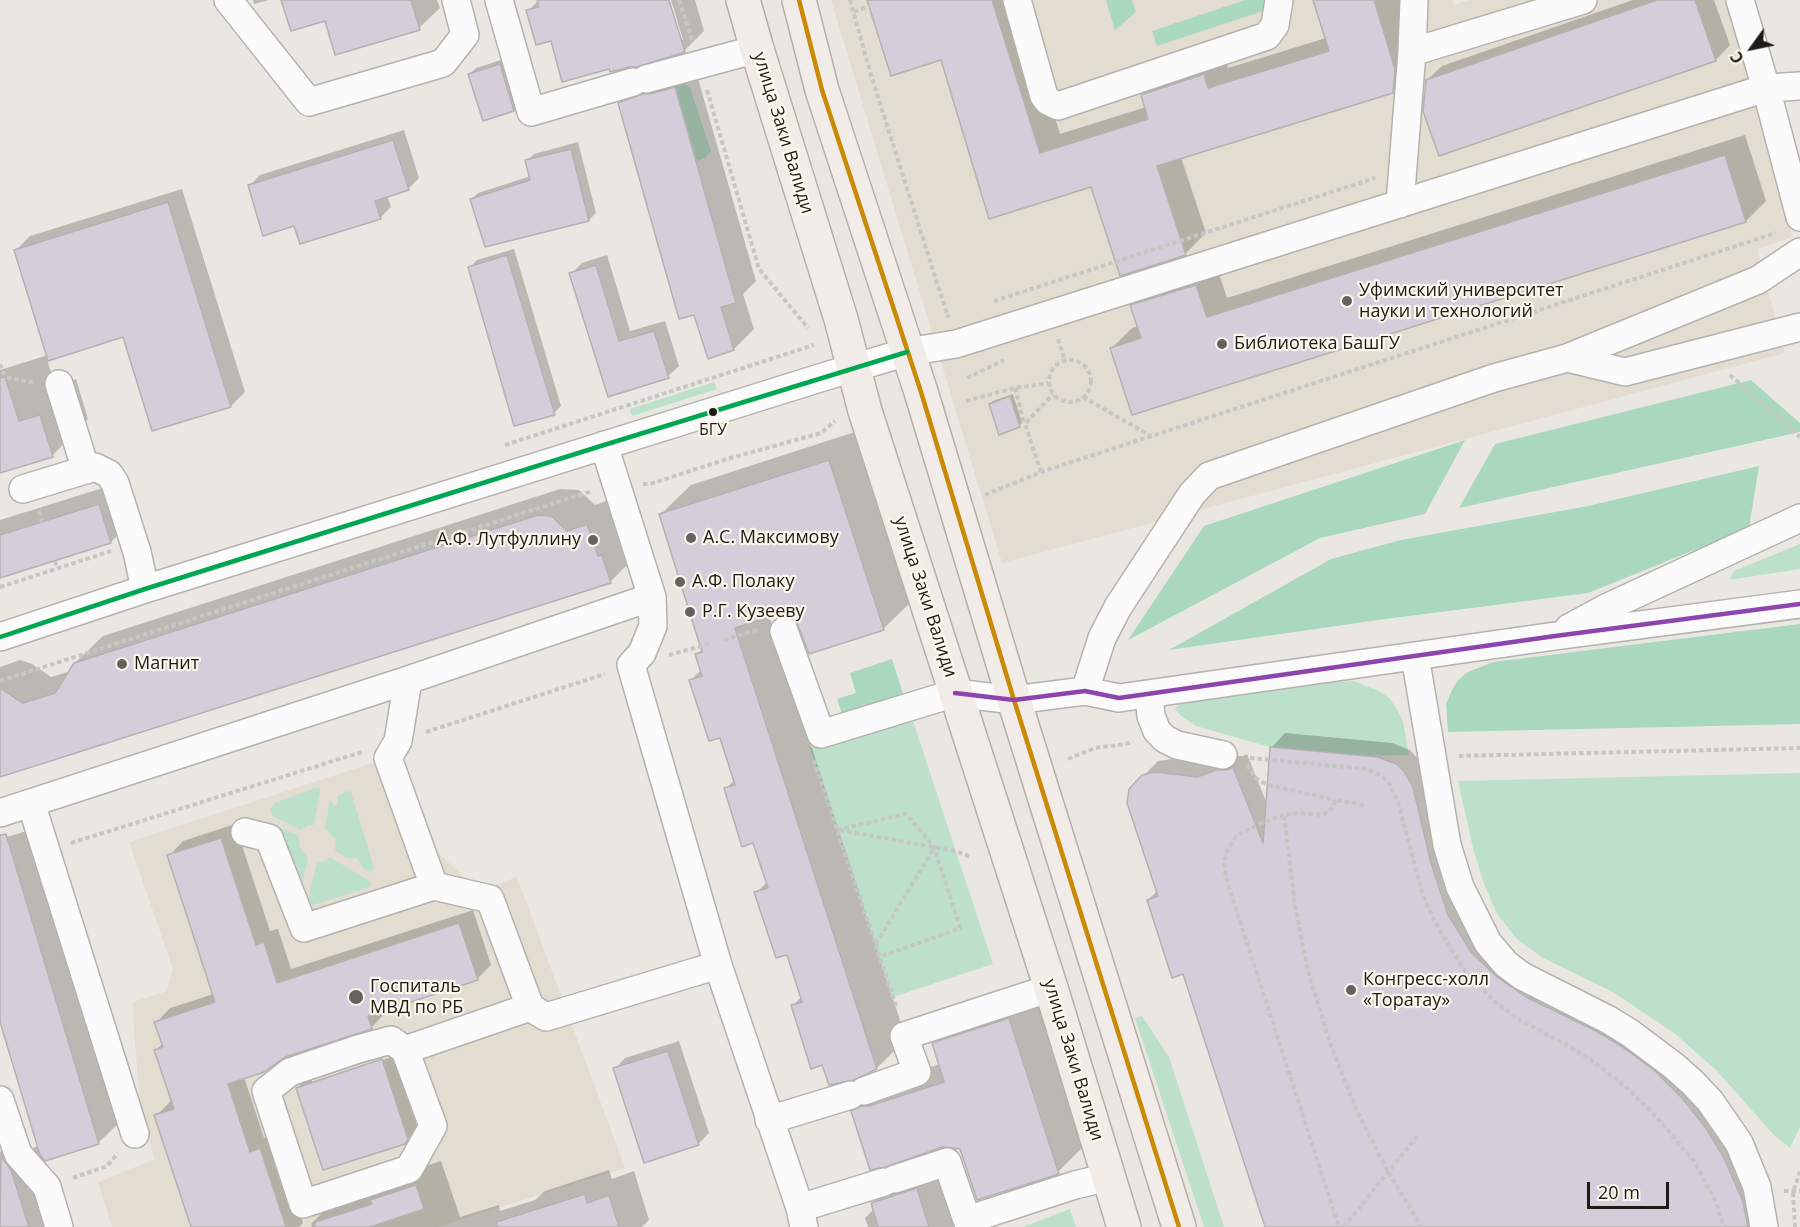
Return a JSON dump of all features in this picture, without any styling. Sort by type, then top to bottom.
[{"type":"main road","name":"улица Заки Валиди","points":[[743,0],[855,368],[865,411],[1051,988],[1124,1227]]},
{"type":"main road","points":[[799,0],[822,90],[921,392],[1014,700],[1179,1227]]},
{"type":"street","points":[[228,0],[309,102],[443,63],[465,35],[456,0]]},
{"type":"street","points":[[499,0],[531,112],[757,50]]},
{"type":"street","points":[[1017,0],[1044,96],[1058,106],[1267,36],[1275,25],[1279,0]]},
{"type":"street","points":[[1400,204],[1414,0]]},
{"type":"street","points":[[1412,52],[1583,0]]},
{"type":"street","points":[[1740,0],[1766,88],[1790,224]]},
{"type":"street","points":[[0,637],[145,589],[604,445],[907,352],[956,344],[1766,88],[1800,86]]},
{"type":"street","points":[[1085,692],[1102,638],[1118,607],[1192,494],[1209,476],[1494,378],[1567,358],[1758,280],[1800,252]]},
{"type":"street","points":[[1567,358],[1625,372],[1800,327]]},
{"type":"street","points":[[59,384],[86,470]]},
{"type":"street","points":[[604,445],[652,597],[653,626],[642,653],[632,666],[718,966],[802,1217],[889,1180],[947,1162],[967,1220],[1076,1185],[1109,1177]]},
{"type":"street","points":[[23,489],[96,467],[100,468],[112,478],[137,552],[145,589]]},
{"type":"street","points":[[1555,636],[1608,607],[1800,518]]},
{"type":"street","points":[[0,813],[408,680],[652,597]]},
{"type":"street","points":[[772,629],[821,734],[955,693],[1014,700],[1085,692],[1119,698],[1555,636],[1800,604]]},
{"type":"street","points":[[1415,656],[1447,845],[1460,887],[1488,943],[1506,964],[1522,976],[1630,1033],[1693,1083],[1726,1121],[1750,1166],[1757,1187],[1764,1227]]},
{"type":"street","points":[[408,680],[398,741],[388,758],[434,886]]},
{"type":"street","points":[[1149,694],[1151,716],[1161,736],[1170,742],[1233,756]]},
{"type":"street","points":[[31,803],[135,1134]]},
{"type":"street","points":[[245,832],[268,838],[304,928],[434,886],[490,899],[530,1007],[546,1017],[718,966]]},
{"type":"street","points":[[769,1120],[917,1072],[904,1036],[1051,988]]},
{"type":"street","points":[[405,1050],[530,1007]]},
{"type":"street","points":[[391,1040],[405,1050],[433,1126],[409,1169],[303,1204],[266,1091],[290,1072],[358,1049],[391,1040]]},
{"type":"street","points":[[2,1116],[18,1154],[47,1187],[59,1227]]},
{"type":"path","points":[[680,0],[759,269],[808,328]]},
{"type":"path","points":[[850,0],[871,75],[948,316],[959,312]]},
{"type":"path","points":[[854,12],[869,6]]},
{"type":"path","points":[[992,301],[1403,169]]},
{"type":"path","points":[[985,495],[1041,472],[1790,224]]},
{"type":"path","points":[[1056,335],[1065,361]]},
{"type":"path","points":[[499,447],[814,345]]},
{"type":"path","points":[[1065,361],[1079,362],[1089,372],[1091,386],[1083,398],[1071,402],[1058,399],[1053,394],[1049,383],[1054,368],[1065,361]]},
{"type":"path","points":[[0,364],[4,374],[13,380],[59,384]]},
{"type":"path","points":[[1730,375],[1800,437]]},
{"type":"path","points":[[966,401],[1015,388],[1049,383]]},
{"type":"path","points":[[1015,388],[1024,424],[1041,472]]},
{"type":"path","points":[[1024,424],[1053,394]]},
{"type":"path","points":[[1083,398],[1152,436]]},
{"type":"path","points":[[0,681],[617,483],[650,484],[727,459],[820,433],[835,421]]},
{"type":"path","points":[[0,587],[111,551],[137,552]]},
{"type":"path","points":[[55,561],[57,568]]},
{"type":"path","points":[[723,640],[772,629]]},
{"type":"path","points":[[47,851],[632,666]]},
{"type":"path","points":[[1068,759],[1095,748],[1126,744],[1145,734],[1155,725]]},
{"type":"path","points":[[1450,756],[1800,748]]},
{"type":"path","points":[[1233,756],[1257,779],[1268,785],[1364,805]]},
{"type":"path","points":[[814,758],[904,1036]]},
{"type":"path","points":[[1335,800],[1333,808],[1323,815],[1300,813],[1284,815],[1263,822],[1236,836],[1226,853],[1224,864],[1226,878],[1339,1227]]},
{"type":"path","points":[[837,830],[906,814],[934,848],[960,928],[880,957]]},
{"type":"path","points":[[1284,815],[1295,905],[1309,975],[1330,1043],[1356,1109],[1388,1172],[1422,1227]]},
{"type":"path","points":[[837,830],[956,851],[971,857]]},
{"type":"path","points":[[876,945],[934,848]]},
{"type":"path","points":[[47,1187],[107,1166],[135,1134]]},
{"type":"path","points":[[1344,1227],[1419,1134]]},
{"type":"path","points":[[1795,1227],[1793,1192],[1800,1172]]},
{"type":"shaded area","name":"Уфимский университет науки и технологий","points":[[831,0],[1452,0],[1454,5],[1469,0],[1725,0],[1793,237],[1757,249],[1785,353],[1002,563]]},
{"type":"shaded area","name":"Госпиталь МВД по РБ","points":[[388,758],[434,849],[473,885],[487,888],[517,877],[625,1168],[437,1227],[112,1227],[98,1182],[155,1159],[141,1114],[133,1002],[167,991],[173,969],[129,842]]},
{"type":"green space","points":[[1106,0],[1132,0],[1136,12],[1115,30]]},
{"type":"green space","points":[[1245,0],[1263,0],[1266,10],[1157,46],[1152,31]]},
{"type":"green space","points":[[682,83],[690,87],[711,151],[705,158],[697,161],[675,85]]},
{"type":"green space","points":[[1751,380],[1800,423],[1800,432],[1459,508],[1495,444]]},
{"type":"green space","points":[[714,382],[717,389],[632,416],[630,409]]},
{"type":"green space","points":[[1465,440],[1425,514],[1320,538],[1128,640],[1204,526]]},
{"type":"green space","points":[[1759,466],[1749,528],[1588,593],[1169,650],[1331,559],[1401,540],[1588,506]]},
{"type":"green space","points":[[1800,544],[1800,569],[1729,580],[1734,571]]},
{"type":"green space","points":[[1800,624],[1800,724],[1448,732],[1446,704],[1458,680],[1468,672],[1493,662]]},
{"type":"green space","points":[[892,659],[905,700],[844,720],[837,699],[856,693],[850,673]]},
{"type":"green space","points":[[1353,681],[1379,691],[1389,698],[1403,721],[1409,755],[1368,756],[1270,747],[1196,726],[1175,709],[1185,702],[1329,682]]},
{"type":"green space","points":[[911,715],[993,964],[893,997],[810,748]]},
{"type":"green space","points":[[1800,773],[1800,1127],[1790,1148],[1774,1135],[1716,1070],[1674,1033],[1613,992],[1543,958],[1517,939],[1497,914],[1483,881],[1458,781]]},
{"type":"green space","points":[[320,788],[320,791],[314,825],[308,825],[301,830],[271,813],[270,810],[275,803]]},
{"type":"green space","points":[[347,791],[351,792],[374,868],[372,873],[362,867],[358,859],[346,858],[335,850],[336,839],[325,829],[330,800],[335,806],[338,804],[337,797]]},
{"type":"green space","points":[[276,828],[298,835],[300,848],[308,858],[301,888]]},
{"type":"green space","points":[[330,857],[369,881],[371,885],[313,905],[308,899],[317,862],[326,861]]},
{"type":"green space","points":[[1142,1016],[1169,1057],[1224,1227],[1204,1227],[1135,1018]]},
{"type":"green space","points":[[1070,1209],[1076,1227],[1023,1227]]},
{"type":"building","points":[[281,0],[411,0],[420,30],[335,55],[325,21],[291,31]]},
{"type":"building","points":[[537,0],[669,0],[685,52],[637,67],[610,72],[609,69],[562,82],[551,41],[536,45],[526,10],[539,7]]},
{"type":"building","points":[[867,0],[992,0],[1040,153],[1148,119],[1141,95],[1204,74],[1208,88],[1329,51],[1313,0],[1374,0],[1395,69],[1393,93],[1157,166],[1186,255],[1120,276],[1091,187],[989,219],[941,60],[891,76]]},
{"type":"building","points":[[1657,0],[1695,0],[1716,61],[1439,156],[1423,111],[1426,80]]},
{"type":"building","points":[[500,64],[514,111],[483,121],[468,74]]},
{"type":"building","points":[[675,87],[736,303],[721,307],[734,350],[708,359],[694,315],[679,319],[618,103],[642,94]]},
{"type":"building","points":[[393,140],[409,190],[375,201],[381,219],[300,244],[294,226],[263,236],[248,185]]},
{"type":"building","points":[[571,149],[589,221],[485,247],[470,199],[530,180],[525,160]]},
{"type":"building","points":[[1725,155],[1746,222],[1132,415],[1110,348],[1141,338],[1130,305],[1196,285],[1207,317]]},
{"type":"building","points":[[168,202],[231,407],[152,431],[123,337],[48,361],[14,250]]},
{"type":"building","points":[[507,255],[555,415],[514,426],[468,267]]},
{"type":"building","points":[[596,265],[619,341],[654,331],[669,378],[608,397],[569,273]]},
{"type":"building","points":[[5,377],[19,421],[40,415],[53,457],[0,473],[0,378]]},
{"type":"building","points":[[1010,396],[1020,427],[999,435],[989,404]]},
{"type":"building","points":[[829,460],[884,630],[809,654],[792,610],[735,628],[877,1069],[854,1080],[829,1085],[822,1065],[811,1069],[791,1005],[802,1002],[787,955],[776,958],[754,892],[768,888],[753,843],[742,847],[724,788],[735,785],[720,738],[709,741],[689,680],[702,676],[695,654],[702,652],[659,514]]},
{"type":"building","points":[[99,504],[111,543],[0,578],[0,535]]},
{"type":"building","points":[[538,515],[551,516],[567,531],[587,524],[598,556],[602,555],[611,583],[0,777],[0,688],[23,703],[55,693],[74,663]]},
{"type":"building","name":"Конгресс-холл «Торатау»","points":[[1270,747],[1378,757],[1396,764],[1404,771],[1413,787],[1431,863],[1448,915],[1472,953],[1497,977],[1526,997],[1596,1031],[1654,1070],[1682,1098],[1706,1128],[1724,1158],[1743,1202],[1748,1227],[1265,1227],[1183,974],[1172,978],[1147,900],[1158,896],[1127,803],[1129,789],[1142,775],[1156,772],[1197,777],[1233,767],[1263,843]]},
{"type":"building","points":[[6,834],[99,1144],[45,1161],[40,1155],[0,1022],[0,835]]},
{"type":"building","points":[[221,838],[256,945],[264,942],[277,983],[459,923],[478,980],[368,1016],[372,1029],[285,1057],[264,1072],[228,1084],[250,1152],[260,1148],[286,1227],[191,1227],[154,1115],[174,1109],[154,1050],[163,1047],[154,1022],[215,1002],[167,855]]},
{"type":"building","points":[[1009,1018],[1059,1174],[977,1200],[960,1149],[942,1147],[886,1167],[870,1170],[851,1111],[944,1082],[932,1043]]},
{"type":"building","points":[[668,1051],[699,1145],[644,1163],[613,1068]]},
{"type":"building","points":[[382,1059],[408,1139],[405,1144],[323,1170],[296,1088]]},
{"type":"building","points":[[1,1152],[11,1170],[29,1227],[0,1227]]},
{"type":"building","points":[[416,1185],[424,1209],[370,1227],[315,1227],[315,1222],[372,1204],[370,1200]]},
{"type":"building","points":[[917,1188],[929,1227],[878,1227],[871,1203]]},
{"type":"building","points":[[585,1194],[587,1203],[609,1195],[619,1227],[497,1227],[496,1222]]},
{"type":"transit line","points":[[799,0],[822,90],[921,392],[1014,700],[1179,1227]]},
{"type":"transit line","points":[[0,637],[145,589],[907,352]]},
{"type":"transit line","points":[[955,693],[1014,700],[1085,691],[1119,698],[1555,636],[1800,604]]},
{"type":"place","name":"Уфимский университет науки и технологий","points":[[1347,301]]},
{"type":"place","name":"Библиотека БашГУ","points":[[1222,344]]},
{"type":"place","name":"БГУ","points":[[713,412]]},
{"type":"place","name":"А.С. Максимову","points":[[691,538]]},
{"type":"place","name":"А.Ф. Лутфуллину","points":[[593,540]]},
{"type":"place","name":"А.Ф. Полаку","points":[[680,582]]},
{"type":"place","name":"Р.Г. Кузееву","points":[[690,612]]},
{"type":"place","name":"Магнит","points":[[122,664]]},
{"type":"place","name":"Конгресс-холл «Торатау»","points":[[1351,990]]},
{"type":"place","name":"Госпиталь МВД по РБ","points":[[356,997]]}]
